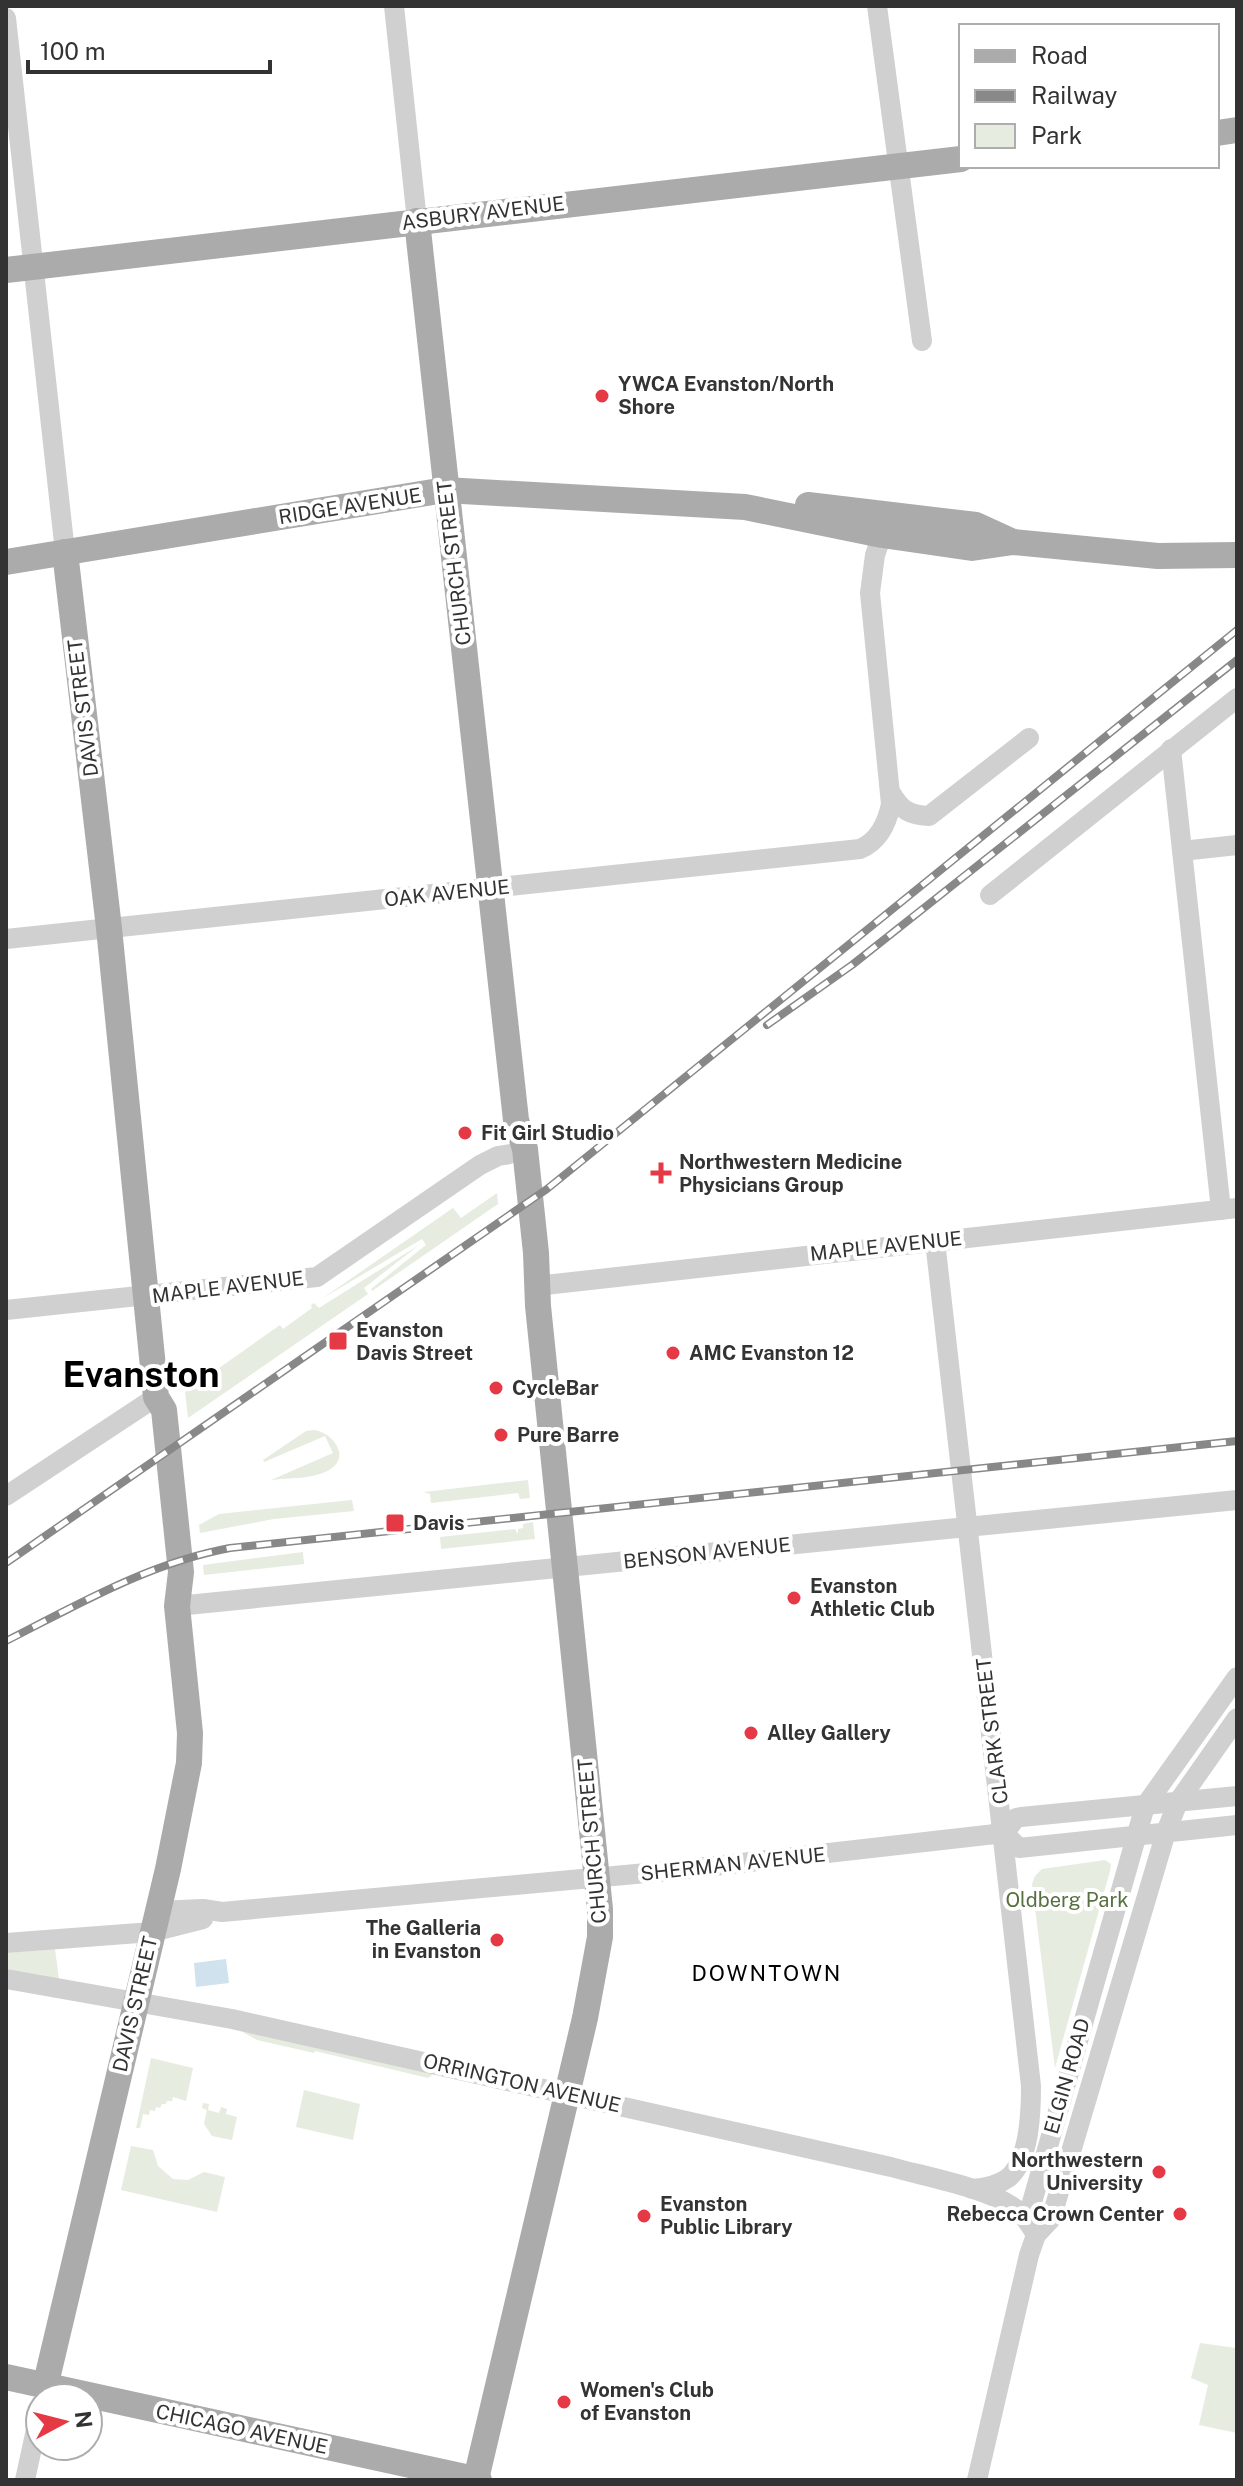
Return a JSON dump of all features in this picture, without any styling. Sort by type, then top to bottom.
[{"type":"main road","name":"ASBURY AVENUE","points":[[6,270],[959,159]]},
{"type":"main road","name":"CHURCH STREET","points":[[417,221],[516,1120],[525,1149],[536,1253],[536,1286],[598,1878],[600,1937],[477,2480]]},
{"type":"main road","name":"RIDGE AVENUE","points":[[6,562],[445,490],[745,507],[792,503],[976,525],[1013,542]]},
{"type":"main road","name":"RIDGE AVENUE","points":[[745,507],[882,535],[972,548],[1013,542]]},
{"type":"main road","points":[[882,535],[895,525],[923,517]]},
{"type":"main road","points":[[1013,542],[1158,556],[1237,555]]},
{"type":"main road","name":"DAVIS STREET","points":[[47,2382],[189,1763],[190,1733],[177,1606],[181,1572],[164,1410],[156,1397],[109,928],[65,552]]},
{"type":"main road","name":"CHURCH STREET","points":[[516,1120],[510,1154],[522,1256],[536,1286]]},
{"type":"main road","name":"CHICAGO AVENUE","points":[[6,2377],[24,2387]]},
{"type":"main road","name":"CHICAGO AVENUE","points":[[104,2410],[477,2480]]},
{"type":"street","name":"CHURCH STREET","points":[[394,6],[417,221]]},
{"type":"street","points":[[877,6],[922,341]]},
{"type":"street","name":"DAVIS STREET","points":[[6,18],[65,552]]},
{"type":"street","points":[[882,535],[873,565],[870,593],[891,793],[900,808],[907,813],[929,816],[1029,738]]},
{"type":"street","points":[[990,895],[1237,698]]},
{"type":"street","points":[[1171,749],[1229,1209]]},
{"type":"street","name":"OAK AVENUE","points":[[6,939],[860,849],[872,844],[881,832],[888,819],[891,793]]},
{"type":"street","points":[[1182,851],[1237,845]]},
{"type":"street","name":"MAPLE AVENUE","points":[[6,1310],[317,1277],[480,1165],[510,1154]]},
{"type":"street","name":"MAPLE AVENUE","points":[[536,1286],[1229,1209]]},
{"type":"street","name":"CLARK STREET","points":[[935,1241],[1031,2086],[1024,2151],[1015,2171],[1005,2180],[989,2187],[972,2189]]},
{"type":"street","points":[[6,1496],[156,1397]]},
{"type":"street","name":"BENSON AVENUE","points":[[177,1606],[1237,1500]]},
{"type":"street","name":"ELGIN ROAD","points":[[1032,2228],[1145,1806],[1237,1677]]},
{"type":"street","name":"ELGIN ROAD","points":[[1032,2228],[1051,2219],[1166,1832],[1178,1802],[1237,1718]]},
{"type":"street","name":"SHERMAN AVENUE","points":[[6,1943],[154,1921],[197,1921],[222,1912],[598,1878],[955,1839],[1004,1833],[1016,1818],[1021,1817],[1237,1796]]},
{"type":"street","name":"SHERMAN AVENUE","points":[[1004,1833],[1019,1848],[1237,1825]]},
{"type":"street","points":[[955,1839],[990,1850],[1007,1867]]},
{"type":"street","name":"ORRINGTON AVENUE","points":[[6,1979],[232,2019],[891,2167],[972,2189],[1008,2203],[1032,2228]]},
{"type":"street","points":[[977,2480],[1029,2255],[1032,2228]]},
{"type":"green space","points":[[497,1193],[498,1204],[372,1291],[426,1245],[422,1239],[323,1298],[453,1208],[461,1218]]},
{"type":"green space","points":[[419,1245],[364,1288],[368,1294],[188,1418],[185,1392],[280,1325],[283,1329],[312,1308],[314,1303],[319,1308]]},
{"type":"green space","points":[[314,1430],[328,1436],[337,1447],[339,1459],[335,1465],[316,1475],[271,1480],[333,1453],[325,1436],[264,1462],[306,1431]]},
{"type":"green space","points":[[528,1480],[530,1498],[520,1499],[518,1493],[431,1503],[430,1494],[424,1492]]},
{"type":"green space","points":[[352,1500],[354,1511],[274,1519],[200,1533],[199,1525],[219,1514]]},
{"type":"green space","points":[[533,1522],[535,1539],[441,1549],[440,1537],[515,1529],[518,1534],[523,1524]]},
{"type":"green space","points":[[303,1552],[304,1564],[204,1575],[203,1565]]},
{"type":"green space","name":"Oldberg Park","points":[[1105,1860],[1111,1864],[1110,1871],[1055,2068],[1032,1884],[1042,1869]]},
{"type":"green space","points":[[55,1949],[59,1979],[6,1970],[6,1953]]},
{"type":"green space","points":[[241,2031],[432,2075],[428,2078],[257,2040]]},
{"type":"green space","points":[[151,2058],[193,2068],[186,2101],[173,2097],[172,2101],[156,2107],[155,2111],[150,2110],[149,2115],[143,2114],[140,2128],[136,2128]]},
{"type":"green space","points":[[304,2090],[360,2104],[353,2140],[296,2127]]},
{"type":"green space","points":[[203,2103],[209,2104],[208,2110],[219,2113],[221,2107],[227,2109],[226,2114],[237,2117],[232,2140],[212,2136],[204,2124],[207,2110],[202,2108]]},
{"type":"green space","points":[[131,2146],[153,2150],[158,2166],[173,2179],[188,2180],[204,2172],[225,2177],[217,2212],[121,2190]]},
{"type":"green space","points":[[1237,2342],[1237,2433],[1199,2425],[1208,2385],[1191,2378],[1200,2343],[1236,2348]]},
{"type":"water","points":[[226,1959],[229,1983],[196,1987],[194,1963]]},
{"type":"railway","points":[[6,1563],[547,1189],[1237,630]]},
{"type":"railway","points":[[767,1025],[852,965],[1237,660]]},
{"type":"railway","points":[[6,1641],[143,1574],[230,1548],[1237,1441]]},
{"type":"place","name":"YWCA Evanston/North Shore","points":[[602,396]]},
{"type":"place","name":"Fit Girl Studio","points":[[465,1133]]},
{"type":"place","name":"Northwestern Medicine Physicians Group","points":[[661,1173]]},
{"type":"place","name":"Evanston Davis Street","points":[[338,1341]]},
{"type":"place","name":"AMC Evanston 12","points":[[673,1353]]},
{"type":"place","name":"CycleBar","points":[[496,1388]]},
{"type":"place","name":"Pure Barre","points":[[501,1435]]},
{"type":"place","name":"Davis","points":[[395,1523]]},
{"type":"place","name":"Evanston Athletic Club","points":[[794,1598]]},
{"type":"place","name":"Alley Gallery","points":[[751,1733]]},
{"type":"place","name":"The Galleria in Evanston","points":[[497,1940]]},
{"type":"place","name":"Northwestern University","points":[[1159,2172]]},
{"type":"place","name":"Rebecca Crown Center","points":[[1180,2214]]},
{"type":"place","name":"Evanston Public Library","points":[[644,2216]]},
{"type":"place","name":"Women's Club of Evanston","points":[[564,2402]]},
{"type":"district","name":"Evanston","points":[[141,1374]]},
{"type":"district","name":"DOWNTOWN","points":[[767,1973]]}]
